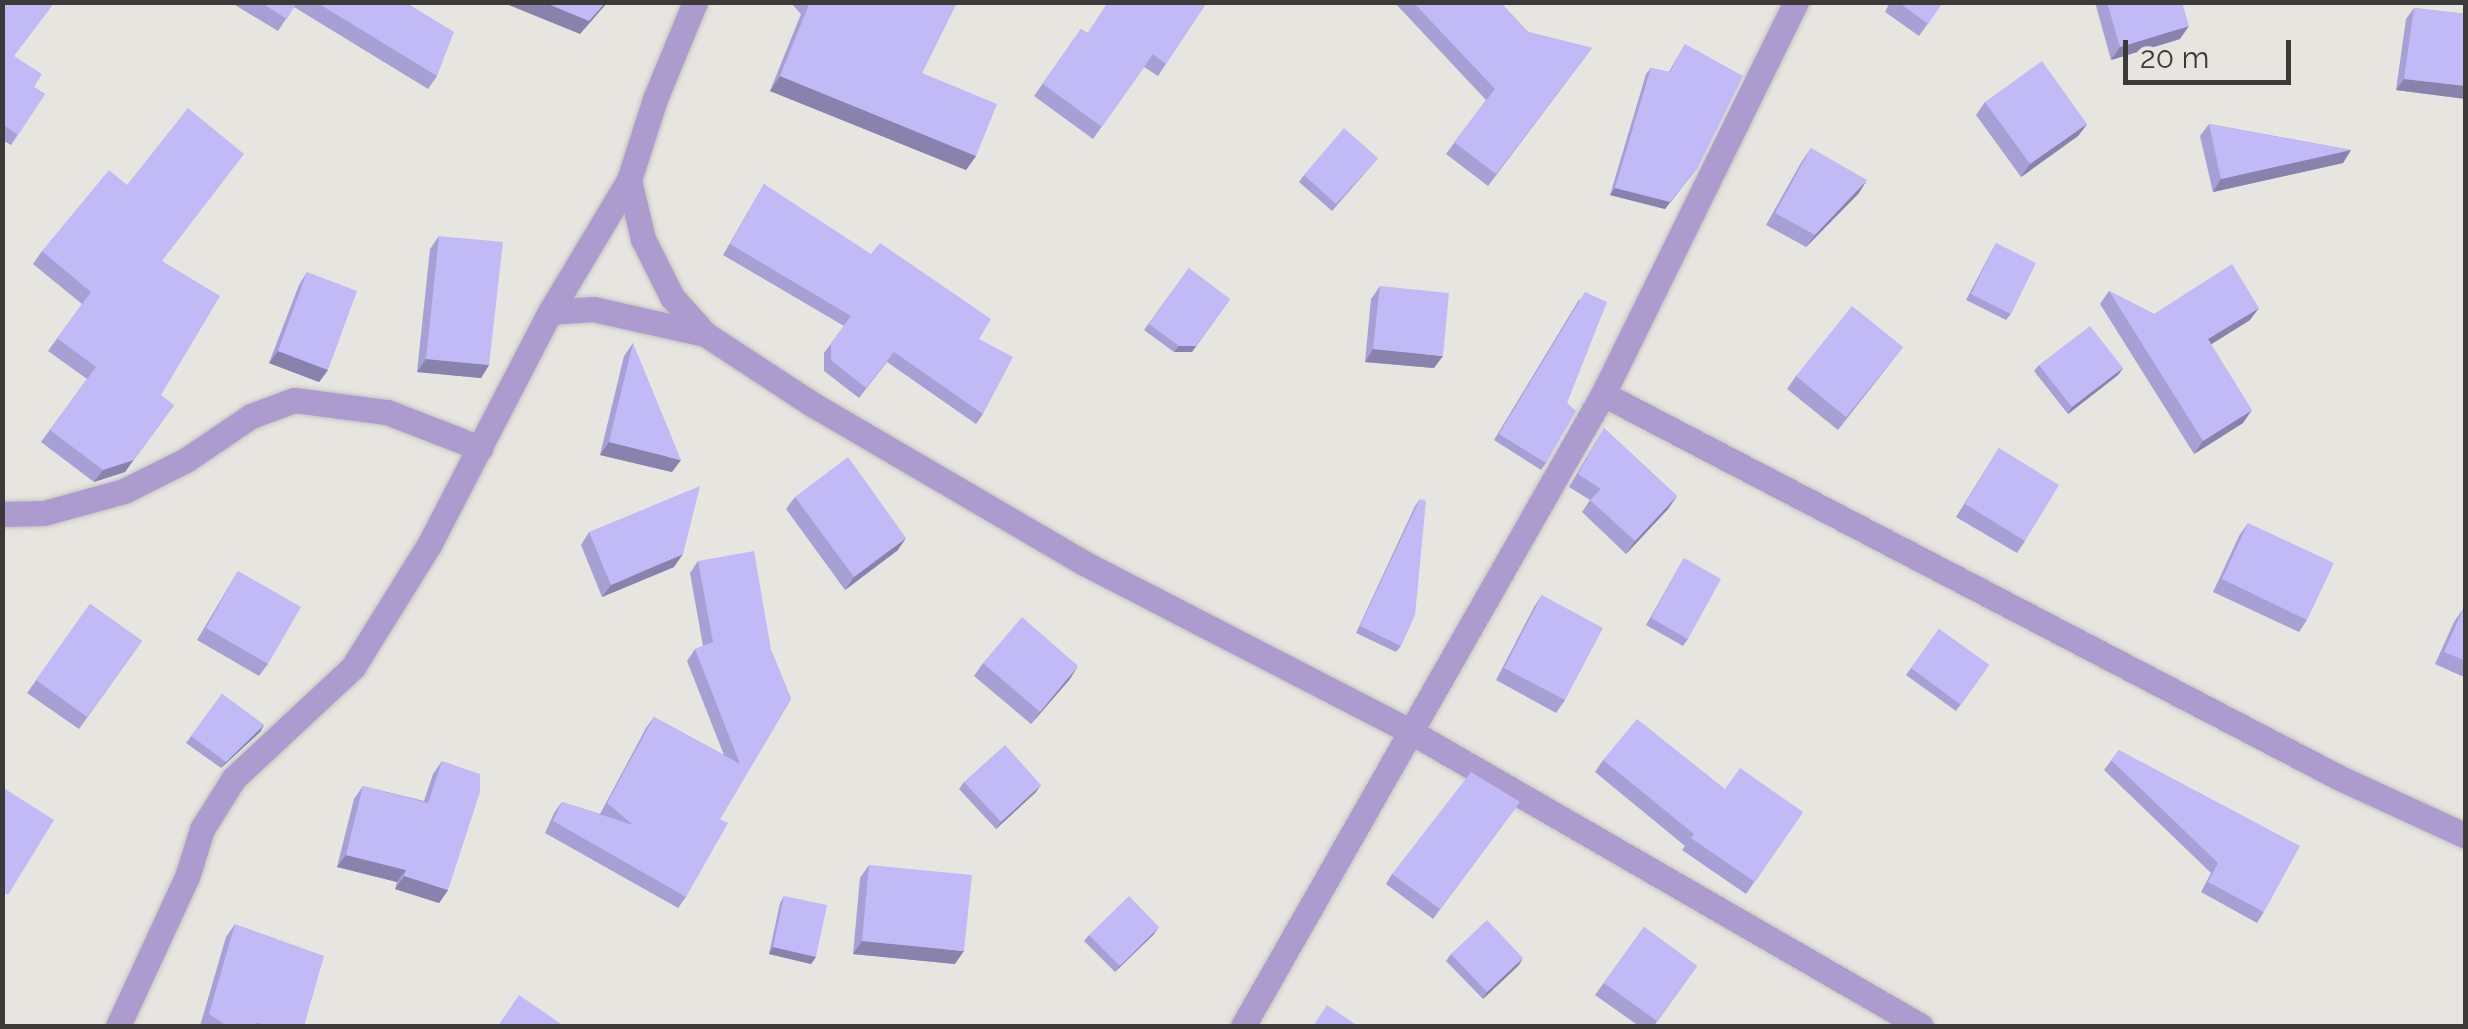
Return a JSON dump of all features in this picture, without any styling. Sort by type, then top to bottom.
[{"type":"street","points":[[118,1026],[186,877],[202,828],[234,778],[352,668],[429,545],[550,312],[629,180],[655,100],[696,2]]},
{"type":"street","points":[[1242,1026],[1414,733],[1603,394],[1796,2]]},
{"type":"street","points":[[629,180],[644,239],[672,297],[705,334],[812,404],[1084,564],[1414,733],[1921,1026]]},
{"type":"street","points":[[550,312],[593,308],[705,334]]},
{"type":"street","points":[[1603,394],[2338,777],[2466,836]]},
{"type":"street","points":[[2,514],[44,513],[124,491],[186,460],[251,416],[294,400],[387,412],[480,448]]},
{"type":"building","points":[[2,2],[55,2],[14,56],[42,74],[34,87],[45,94],[18,135],[2,124]]},
{"type":"building","points":[[260,2],[297,2],[287,19]]},
{"type":"building","points":[[316,2],[405,2],[454,32],[437,76]]},
{"type":"building","points":[[543,2],[606,2],[589,21]]},
{"type":"building","points":[[810,2],[957,2],[922,73],[997,104],[976,156],[780,76]]},
{"type":"building","points":[[1108,2],[1207,2],[1166,64],[1153,54],[1102,127],[1043,84],[1081,29],[1087,34]]},
{"type":"building","points":[[1413,2],[1500,2],[1528,32],[1592,48],[1496,174],[1454,142],[1495,89]]},
{"type":"building","points":[[1898,2],[1943,2],[1928,24]]},
{"type":"building","points":[[2107,2],[2182,2],[2189,26],[2120,47]]},
{"type":"building","points":[[2414,8],[2466,14],[2466,86],[2404,79]]},
{"type":"building","points":[[1685,44],[1743,76],[1698,167],[1670,202],[1615,188],[1651,68],[1670,72]]},
{"type":"building","points":[[2042,61],[2087,124],[2030,164],[1985,102]]},
{"type":"building","points":[[188,108],[244,154],[162,261],[220,296],[161,395],[174,405],[134,460],[103,470],[50,430],[96,367],[57,338],[91,292],[42,251],[109,170],[127,185]]},
{"type":"building","points":[[2209,124],[2351,150],[2221,179]]},
{"type":"building","points":[[1344,128],[1378,158],[1336,204],[1304,175]]},
{"type":"building","points":[[1811,148],[1867,180],[1815,235],[1775,213]]},
{"type":"building","points":[[764,184],[871,254],[880,243],[991,319],[979,339],[1013,357],[983,414],[894,352],[866,388],[831,360],[831,343],[851,316],[730,244]]},
{"type":"building","points":[[439,236],[503,242],[489,365],[426,359]]},
{"type":"building","points":[[1996,243],[2036,263],[2011,314],[1971,294]]},
{"type":"building","points":[[2232,264],[2259,308],[2208,339],[2252,410],[2203,441],[2109,291],[2154,314]]},
{"type":"building","points":[[1189,268],[1230,299],[1196,346],[1179,346],[1149,324]]},
{"type":"building","points":[[307,272],[357,291],[328,370],[278,351]]},
{"type":"building","points":[[1380,286],[1449,293],[1443,356],[1373,349]]},
{"type":"building","points":[[1585,292],[1607,302],[1567,403],[1576,411],[1546,463],[1499,434]]},
{"type":"building","points":[[1852,306],[1903,347],[1846,417],[1796,376]]},
{"type":"building","points":[[2090,326],[2123,368],[2072,407],[2039,365]]},
{"type":"building","points":[[633,343],[681,460],[609,442]]},
{"type":"building","points":[[1604,428],[1677,496],[1635,541],[1590,500],[1601,489],[1578,474]]},
{"type":"building","points":[[1999,448],[2059,485],[2025,541],[1965,504]]},
{"type":"building","points":[[848,457],[906,538],[854,577],[795,497]]},
{"type":"building","points":[[700,486],[683,554],[611,585],[589,532]]},
{"type":"building","points":[[1420,499],[1426,501],[1415,615],[1401,646],[1360,626]]},
{"type":"building","points":[[2248,523],[2334,563],[2307,620],[2222,579]]},
{"type":"building","points":[[754,551],[771,650],[791,699],[720,819],[728,823],[686,897],[553,821],[562,802],[633,825],[607,803],[654,717],[740,764],[695,649],[713,642],[698,561]]},
{"type":"building","points":[[1684,558],[1721,579],[1688,639],[1651,618]]},
{"type":"building","points":[[238,571],[301,607],[268,664],[206,628]]},
{"type":"building","points":[[1542,595],[1603,628],[1565,700],[1504,668]]},
{"type":"building","points":[[90,604],[142,641],[87,717],[36,680]]},
{"type":"building","points":[[2463,609],[2466,611],[2466,661],[2444,652]]},
{"type":"building","points":[[1022,617],[1078,666],[1040,712],[983,663]]},
{"type":"building","points":[[1939,629],[1989,665],[1961,705],[1911,668]]},
{"type":"building","points":[[222,694],[264,725],[226,762],[191,736]]},
{"type":"building","points":[[1637,719],[1725,789],[1740,768],[1803,812],[1755,882],[1691,838],[1694,834],[1603,760]]},
{"type":"building","points":[[1005,745],[1041,785],[1001,822],[964,782]]},
{"type":"building","points":[[2119,750],[2300,846],[2264,912],[2208,882],[2218,863],[2111,760]]},
{"type":"building","points":[[442,761],[480,774],[480,792],[448,890],[404,876],[406,870],[346,855],[363,786],[428,803]]},
{"type":"building","points":[[1471,772],[1520,802],[1440,909],[1392,874]]},
{"type":"building","points":[[2,787],[54,820],[8,895],[2,892]]},
{"type":"building","points":[[869,865],[972,875],[964,951],[862,941]]},
{"type":"building","points":[[784,896],[827,905],[816,957],[773,947]]},
{"type":"building","points":[[1129,896],[1159,927],[1120,966],[1089,935]]},
{"type":"building","points":[[1487,920],[1523,958],[1487,992],[1451,954]]},
{"type":"building","points":[[235,924],[324,956],[304,1026],[227,1026],[209,1014]]},
{"type":"building","points":[[1644,927],[1697,966],[1657,1021],[1604,983]]},
{"type":"building","points":[[519,995],[564,1026],[498,1026]]},
{"type":"building","points":[[1327,1005],[1358,1026],[1313,1026]]}]
